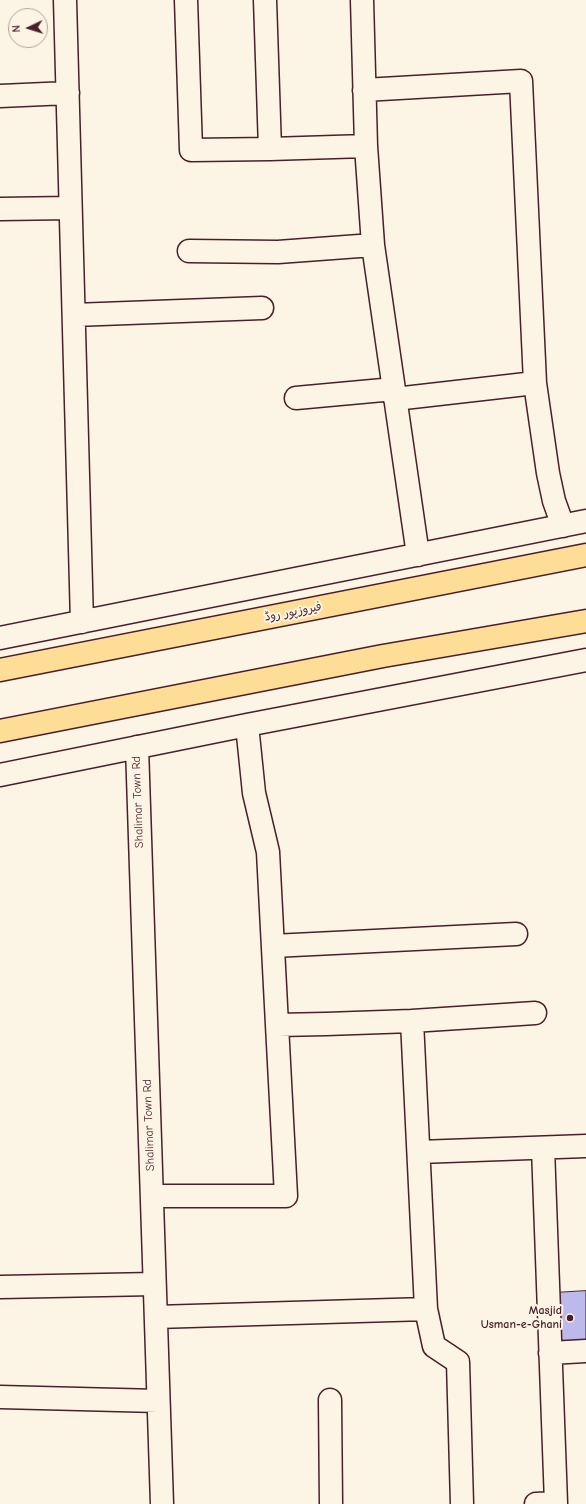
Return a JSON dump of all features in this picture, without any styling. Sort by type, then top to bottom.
[{"type":"highway","name":"فیروزپور روڈ","points":[[0,670],[586,555]]},
{"type":"highway","points":[[0,731],[383,656],[586,621]]},
{"type":"street","points":[[65,0],[82,622]]},
{"type":"street","points":[[186,0],[191,150],[366,146]]},
{"type":"street","points":[[265,0],[270,149]]},
{"type":"street","points":[[362,0],[366,146],[373,245],[418,555]]},
{"type":"street","points":[[364,90],[521,81],[535,383],[549,480],[554,501],[564,526]]},
{"type":"street","points":[[0,96],[68,93]]},
{"type":"street","points":[[0,209],[70,208]]},
{"type":"street","points":[[189,251],[278,252],[373,245]]},
{"type":"street","points":[[74,315],[262,308]]},
{"type":"street","points":[[296,398],[394,394],[535,383]]},
{"type":"street","points":[[0,638],[586,521]]},
{"type":"street","points":[[0,774],[586,660]]},
{"type":"street","points":[[152,1196],[286,1196],[268,852],[254,793],[247,725]]},
{"type":"street","name":"Shalimar Town Rd","points":[[137,747],[162,1504]]},
{"type":"street","points":[[273,946],[516,934]]},
{"type":"street","points":[[277,1024],[412,1021],[534,1013]]},
{"type":"street","points":[[412,1021],[426,1309],[434,1346],[458,1362],[462,1504]]},
{"type":"street","points":[[419,1152],[586,1146]]},
{"type":"street","points":[[536,1504],[556,1504],[543,1148]]},
{"type":"street","points":[[0,1287],[154,1284]]},
{"type":"street","points":[[156,1317],[426,1309]]},
{"type":"street","points":[[550,1353],[586,1351]]},
{"type":"street","points":[[0,1397],[158,1401]]},
{"type":"street","points":[[330,1400],[331,1504]]},
{"type":"building","name":"Masjid Usman-e-Ghani","points":[[586,1291],[586,1344],[555,1345],[553,1293]]},
{"type":"place","name":"Masjid Usman-e-Ghani","points":[[570,1318]]}]
